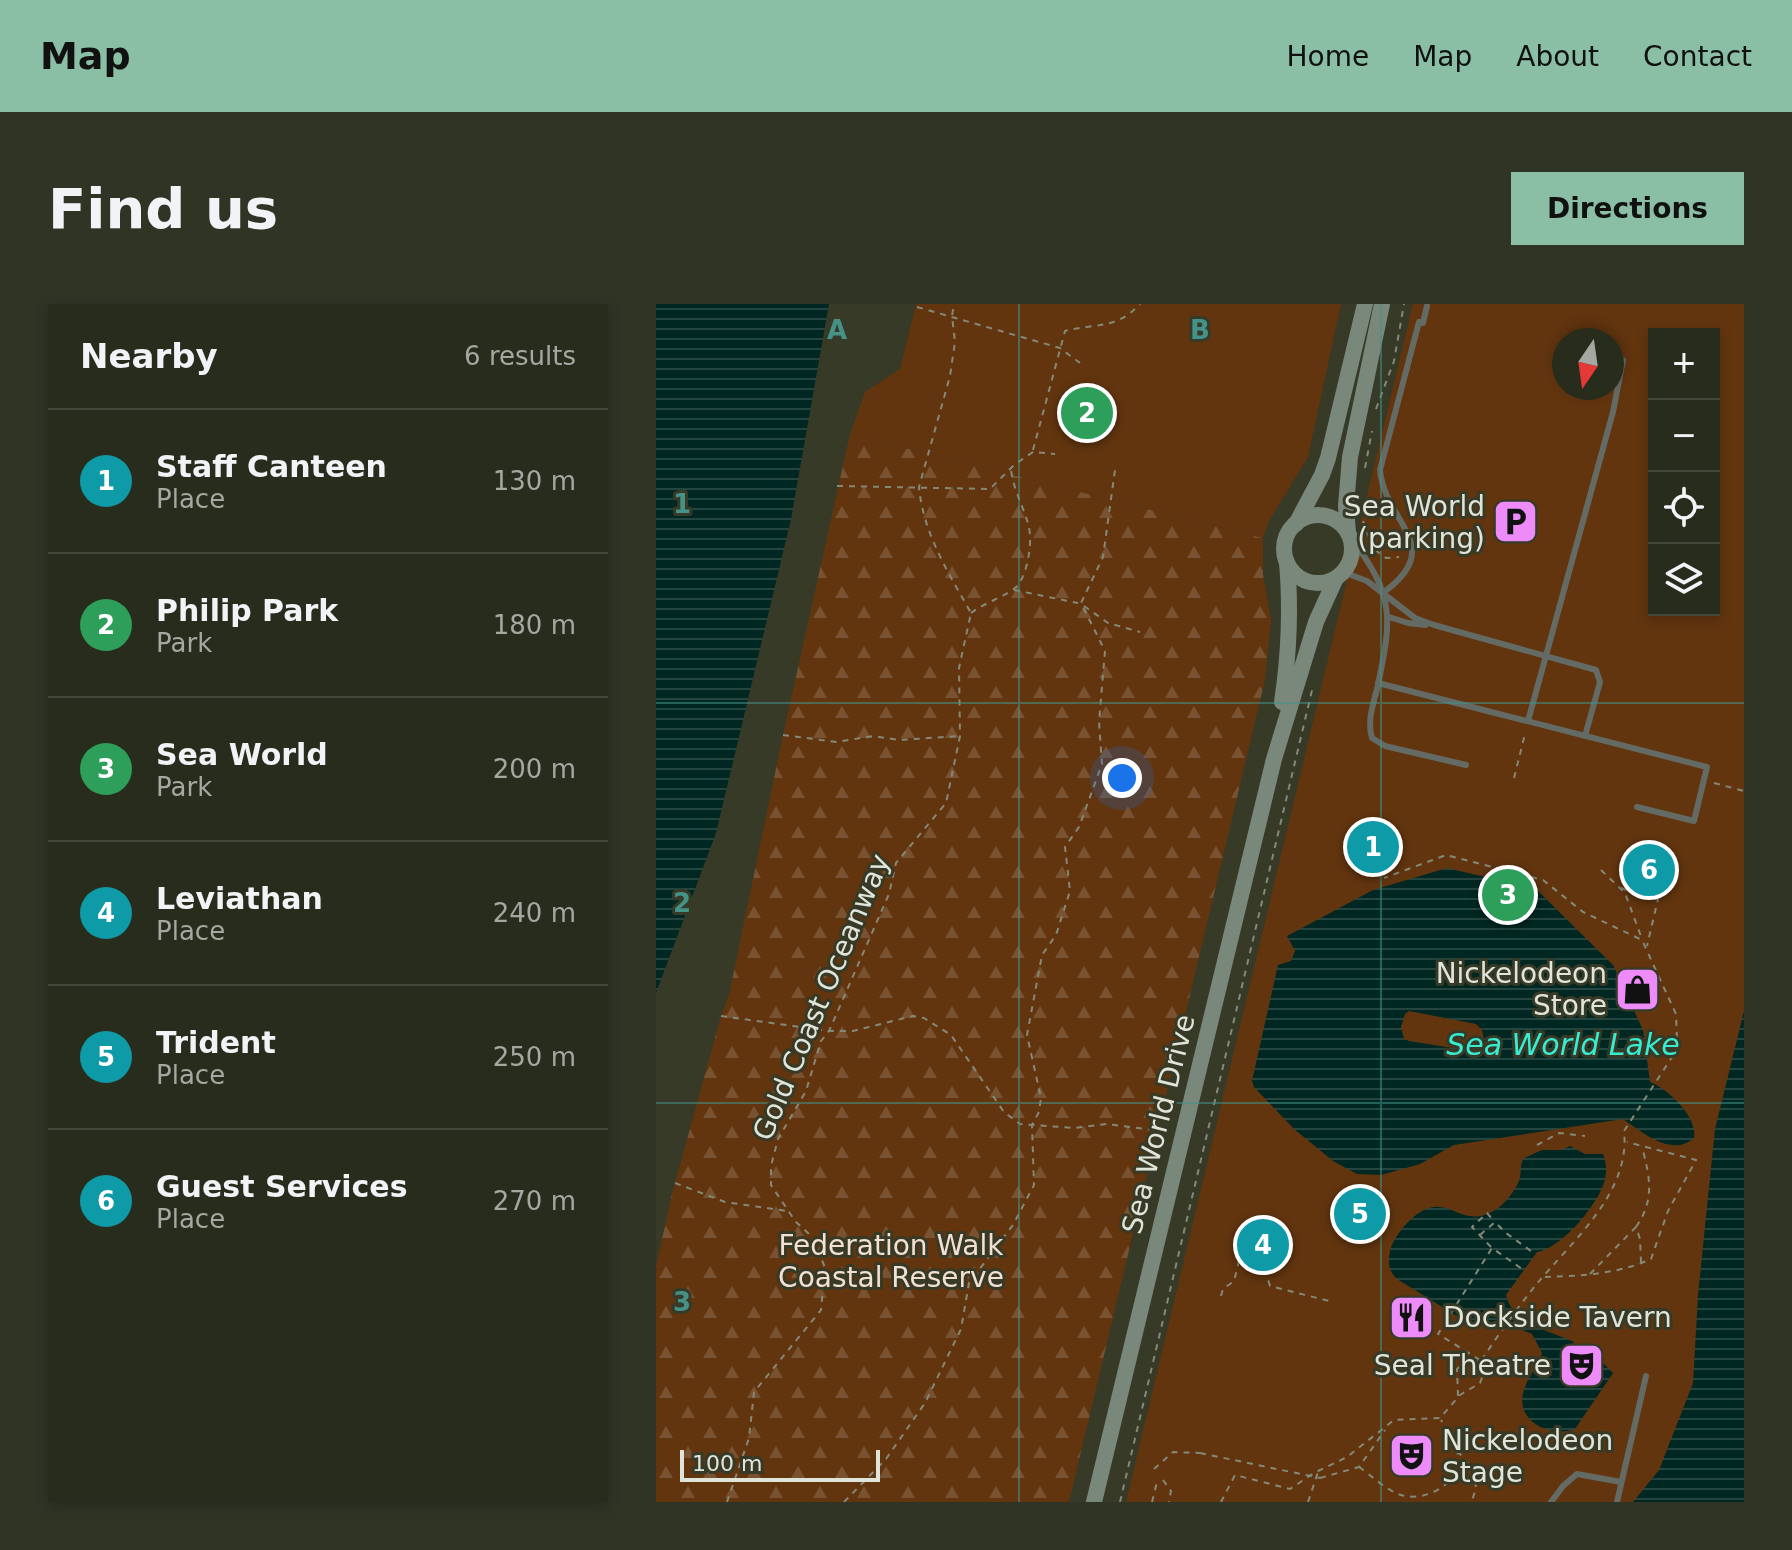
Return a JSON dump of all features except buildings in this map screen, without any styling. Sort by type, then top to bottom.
[{"type":"street","points":[[1365,304],[1328,458],[1322,475],[1285,541],[1287,562],[1299,577],[1308,582],[1318,583],[1340,575],[1352,555],[1346,495],[1350,457],[1382,304]]},
{"type":"street","points":[[1296,524],[1305,518],[1326,517],[1336,521],[1349,535]]},
{"type":"street","name":"Sea World Drive","points":[[1274,759],[1289,645],[1287,562]]},
{"type":"street","name":"Sea World Drive","points":[[1094,1502],[1274,759],[1316,622],[1340,575]]},
{"type":"lane","points":[[1384,592],[1402,578],[1412,554],[1404,526],[1382,486],[1380,470],[1419,322],[1423,323],[1427,306]]},
{"type":"lane","points":[[1528,721],[1615,400]]},
{"type":"lane","points":[[1349,535],[1369,562],[1384,592],[1389,617],[1386,648],[1369,721],[1372,738],[1385,746],[1466,765]]},
{"type":"lane","points":[[1340,575],[1367,581],[1415,618],[1590,668],[1598,674],[1600,682],[1585,736]]},
{"type":"lane","points":[[1389,617],[1408,623],[1434,625]]},
{"type":"lane","points":[[1378,683],[1707,767],[1694,821],[1637,807]]},
{"type":"lane","points":[[1617,1502],[1646,1376]]},
{"type":"lane","points":[[1551,1502],[1577,1474],[1621,1482]]},
{"type":"path","points":[[954,304],[955,342],[950,376],[919,487],[920,502],[937,549],[971,613],[1013,590],[1022,581],[1026,568],[1030,535],[1012,482],[1011,468]]},
{"type":"path","points":[[837,486],[990,489],[1033,452],[1065,331],[1102,326],[1128,317],[1140,304]]},
{"type":"path","points":[[1374,419],[1394,361],[1404,304]]},
{"type":"path","points":[[917,307],[1060,348],[1080,363]]},
{"type":"path","points":[[1364,474],[1372,431]]},
{"type":"path","points":[[1033,452],[1055,454]]},
{"type":"path","points":[[1081,603],[1103,557],[1115,470]]},
{"type":"path","points":[[1360,512],[1373,548],[1381,556],[1399,557]]},
{"type":"path","points":[[1013,590],[1081,603],[1108,623],[1140,632]]},
{"type":"path","points":[[844,1502],[886,1459],[925,1403],[961,1329],[969,1283],[1013,1225],[1034,1185],[1032,1125],[1039,1112],[1041,1098],[1027,1035],[1042,955],[1056,935],[1070,891],[1065,847],[1079,827],[1102,764],[1099,722],[1105,651],[1081,603]]},
{"type":"path","name":"Gold Coast Oceanway","points":[[727,1502],[749,1438],[754,1392],[821,1310],[825,1268],[816,1244],[771,1185],[771,1166],[778,1139],[806,1091],[821,1041],[829,1031],[889,894],[896,863],[946,803],[960,736],[959,668],[971,613]]},
{"type":"path","points":[[1120,1502],[1315,678]]},
{"type":"path","points":[[1514,778],[1525,734]]},
{"type":"path","points":[[783,735],[837,742],[873,736],[899,740],[960,736]]},
{"type":"path","points":[[1704,780],[1744,791]]},
{"type":"path","points":[[1384,878],[1446,855],[1543,880],[1583,912],[1642,940]]},
{"type":"path","points":[[1221,1502],[1235,1475],[1290,1489],[1347,1457],[1394,1420],[1440,1418],[1456,1399],[1480,1383],[1483,1375],[1481,1361],[1519,1305],[1608,1196],[1619,1173],[1626,1141],[1623,1134],[1625,1129],[1674,1054],[1678,1022],[1642,940],[1635,914],[1621,888],[1601,870]]},
{"type":"path","points":[[1621,888],[1658,899],[1646,946]]},
{"type":"path","points":[[721,1016],[829,1031],[853,1031],[913,1016],[924,1018],[951,1035],[1004,1112],[1020,1124],[1074,1128],[1106,1124],[1181,1134]]},
{"type":"path","points":[[1537,1145],[1559,1133],[1585,1136]]},
{"type":"path","points":[[1542,1277],[1590,1274],[1651,1259],[1668,1211],[1696,1160],[1626,1141]]},
{"type":"path","points":[[1590,1274],[1643,1217],[1651,1181],[1642,1146]]},
{"type":"path","points":[[675,1183],[725,1202],[788,1211]]},
{"type":"path","points":[[1525,1271],[1492,1248],[1472,1227],[1487,1213],[1535,1254]]},
{"type":"path","points":[[1480,1235],[1495,1222]]},
{"type":"path","points":[[1636,1227],[1641,1263]]},
{"type":"path","points":[[1481,1361],[1438,1334],[1492,1248]]},
{"type":"path","points":[[1221,1296],[1223,1289],[1234,1281],[1240,1257],[1254,1261],[1266,1272],[1270,1286],[1333,1302]]},
{"type":"path","points":[[1456,1399],[1459,1391],[1457,1369],[1464,1363],[1481,1361]]},
{"type":"path","points":[[1440,1418],[1457,1450],[1473,1467],[1476,1491],[1471,1502]]},
{"type":"path","points":[[1154,1469],[1173,1452],[1200,1453],[1320,1478],[1359,1467],[1388,1426]]},
{"type":"path","points":[[1359,1467],[1403,1496],[1431,1495],[1448,1483],[1458,1461],[1457,1450]]},
{"type":"path","points":[[1308,1502],[1319,1470]]},
{"type":"path","points":[[1163,1480],[1171,1491],[1169,1502]]},
{"type":"path","points":[[1152,1502],[1157,1482]]},
{"type":"green space","points":[[916,304],[1341,304],[1308,457],[1269,521],[1263,538],[850,434],[865,392],[900,369]]},
{"type":"green space","points":[[1413,304],[1744,304],[1744,1180],[1673,1502],[1126,1502]]},
{"type":"green space","name":"Federation Walk Coastal Reserve","points":[[850,434],[1263,538],[1263,574],[1271,620],[1265,680],[1069,1502],[656,1502],[656,1266],[673,1190],[729,995]]},
{"type":"water","points":[[656,304],[829,304],[791,519],[716,833],[656,993]]},
{"type":"water","name":"Sea World Lake","points":[[1447,868],[1536,889],[1613,965],[1643,1030],[1650,1082],[1665,1091],[1687,1113],[1694,1138],[1676,1145],[1667,1144],[1648,1136],[1623,1119],[1454,1145],[1420,1164],[1381,1175],[1357,1174],[1333,1161],[1294,1129],[1254,1087],[1252,1081],[1278,965],[1291,961],[1295,951],[1287,936],[1373,890]],"holes":[[[1409,1011],[1476,1024],[1482,1030],[1484,1040],[1474,1048],[1465,1050],[1409,1041],[1404,1039],[1401,1027]]]},
{"type":"water","points":[[1744,1011],[1744,1502],[1633,1502],[1659,1470],[1693,1383],[1698,1295],[1715,1129]]},
{"type":"water","points":[[1570,1146],[1585,1154],[1603,1154],[1606,1173],[1602,1189],[1588,1212],[1568,1234],[1547,1249],[1537,1252],[1506,1295],[1510,1306],[1524,1321],[1574,1342],[1571,1348],[1598,1366],[1602,1362],[1613,1373],[1575,1429],[1554,1431],[1535,1424],[1524,1409],[1522,1399],[1525,1387],[1542,1353],[1532,1334],[1520,1329],[1508,1330],[1499,1322],[1473,1326],[1397,1279],[1390,1270],[1389,1259],[1398,1234],[1423,1210],[1444,1208],[1482,1216],[1498,1208],[1512,1193],[1519,1181],[1524,1158],[1542,1150],[1561,1150]]},
{"type":"place","name":"Philip Park","points":[[1087,413]]},
{"type":"place","name":"Sea World (parking)","points":[[1516,522]]},
{"type":"place","name":"Staff Canteen","points":[[1373,847]]},
{"type":"place","name":"Guest Services","points":[[1649,870]]},
{"type":"place","name":"Sea World","points":[[1508,895]]},
{"type":"place","name":"Nickelodeon Store","points":[[1638,989]]},
{"type":"place","name":"Trident","points":[[1360,1214]]},
{"type":"place","name":"Leviathan","points":[[1263,1245]]},
{"type":"place","name":"Dockside Tavern","points":[[1412,1317]]},
{"type":"place","name":"Seal Theatre","points":[[1582,1365]]},
{"type":"place","name":"Nickelodeon Stage","points":[[1411,1456]]}]
